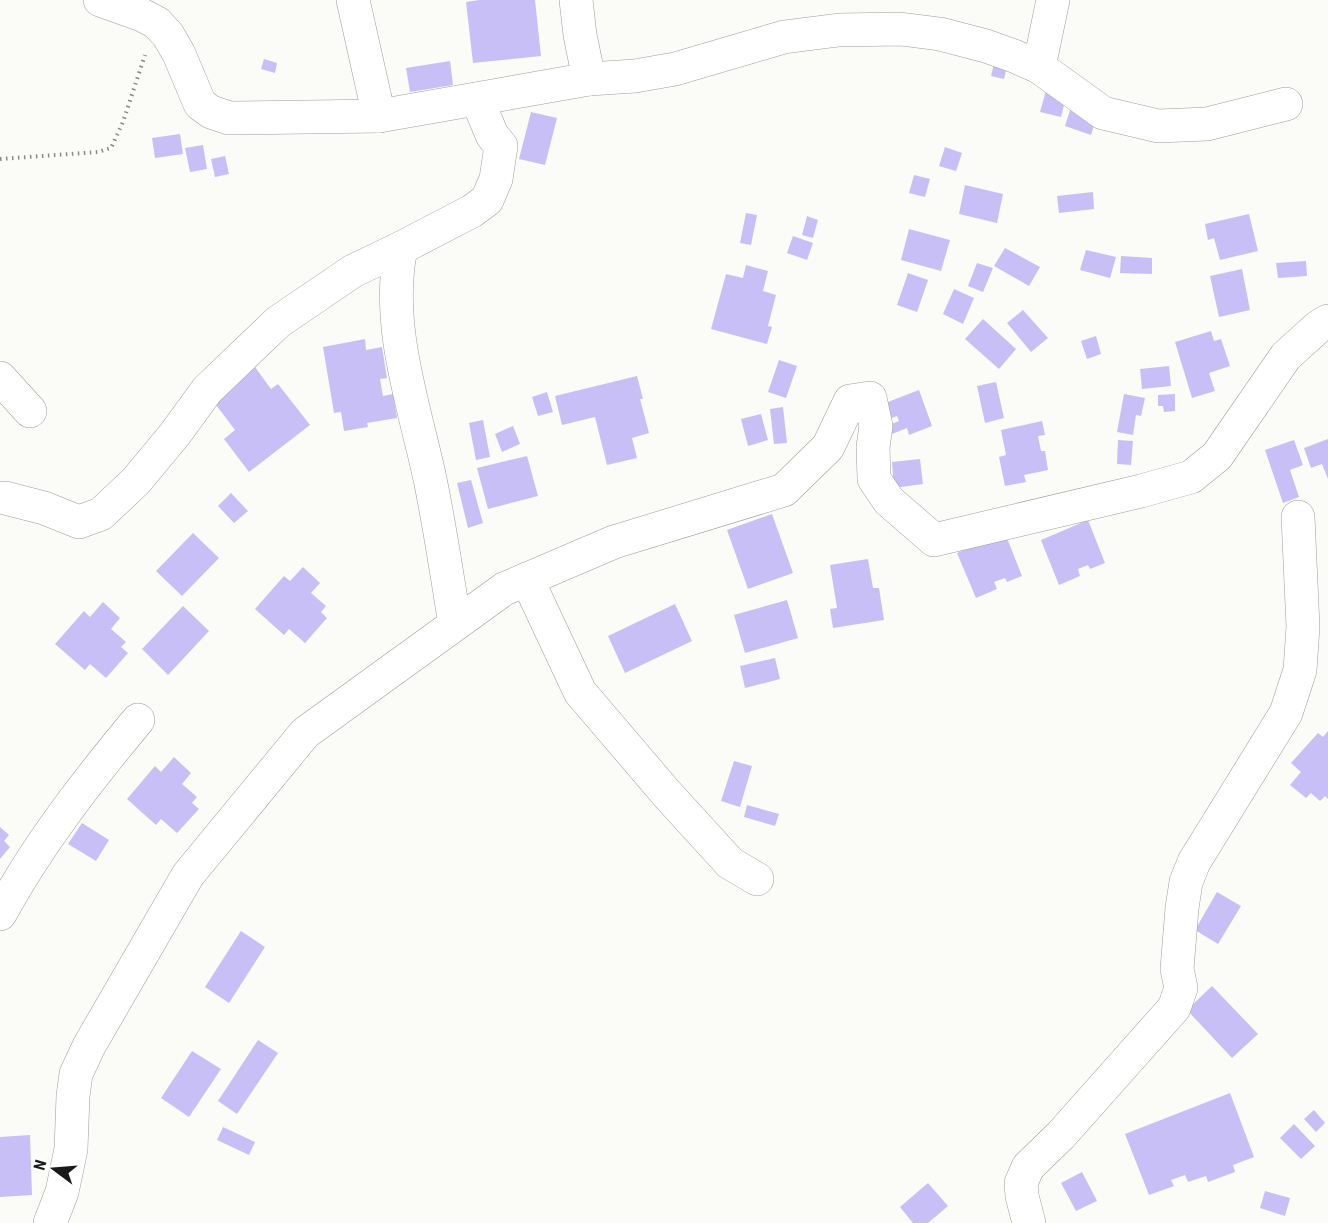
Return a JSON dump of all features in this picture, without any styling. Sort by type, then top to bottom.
[{"type":"street","points":[[100,0],[142,15],[157,23],[168,34],[179,54],[200,104],[211,112],[229,118],[379,116],[589,79],[635,76],[675,69],[784,37],[849,30],[900,29],[940,34],[986,46],[1039,67],[1103,113],[1158,126],[1207,124],[1286,104]]},
{"type":"street","points":[[353,0],[379,116]]},
{"type":"street","points":[[576,0],[589,79]]},
{"type":"street","points":[[1039,67],[1053,0]]},
{"type":"street","points":[[5,498],[44,508],[79,522],[101,514],[136,481],[175,434],[207,390],[278,322],[353,271],[472,211],[487,200],[496,179],[501,146],[492,135],[477,99]]},
{"type":"street","points":[[401,248],[396,272],[400,351],[430,479],[454,624]]},
{"type":"street","points":[[50,1223],[62,1192],[71,1149],[76,1074],[110,1008],[188,875],[305,733],[504,588],[614,542],[784,490],[828,447],[849,401],[870,398],[876,426],[873,447],[874,479],[889,501],[934,540],[1191,477],[1217,456],[1286,356],[1328,321]]},
{"type":"street","points":[[0,378],[30,411]]},
{"type":"street","points":[[1029,1223],[1021,1183],[1028,1167],[1060,1135],[1174,1008],[1181,988],[1178,969],[1186,882],[1194,862],[1286,713],[1299,670],[1303,627],[1298,517]]},
{"type":"street","points":[[527,579],[580,692],[667,794],[730,863],[757,879]]},
{"type":"street","points":[[0,914],[14,888],[87,781],[138,720]]},
{"type":"path","points":[[0,159],[98,152],[111,148],[123,122],[136,76],[157,23]]},
{"type":"building","points":[[535,0],[541,56],[473,63],[466,2]]},
{"type":"building","points":[[264,59],[277,63],[275,73],[261,69]]},
{"type":"building","points":[[995,59],[1008,62],[1004,79],[991,76]]},
{"type":"building","points":[[450,61],[453,85],[410,92],[406,68]]},
{"type":"building","points":[[1047,87],[1067,93],[1061,117],[1040,112]]},
{"type":"building","points":[[1074,98],[1100,106],[1091,135],[1065,126]]},
{"type":"building","points":[[531,112],[557,118],[545,165],[519,159]]},
{"type":"building","points":[[180,134],[183,154],[155,158],[152,138]]},
{"type":"building","points":[[203,145],[207,169],[190,172],[185,148]]},
{"type":"building","points":[[945,147],[962,153],[956,171],[939,166]]},
{"type":"building","points":[[225,156],[229,174],[215,177],[211,159]]},
{"type":"building","points":[[914,175],[930,179],[925,197],[909,193]]},
{"type":"building","points":[[965,185],[1003,194],[997,223],[959,214]]},
{"type":"building","points":[[1093,192],[1094,209],[1059,213],[1057,196]]},
{"type":"building","points":[[746,213],[757,215],[751,245],[740,243]]},
{"type":"building","points":[[1249,214],[1258,251],[1220,260],[1214,238],[1208,240],[1205,224]]},
{"type":"building","points":[[807,216],[818,220],[813,238],[802,235]]},
{"type":"building","points":[[909,229],[950,240],[941,271],[901,260]]},
{"type":"building","points":[[793,236],[813,243],[807,260],[787,253]]},
{"type":"building","points":[[1005,248],[1040,267],[1029,286],[994,266]]},
{"type":"building","points":[[1086,250],[1116,257],[1110,278],[1080,270]]},
{"type":"building","points":[[1121,256],[1152,258],[1152,274],[1120,273]]},
{"type":"building","points":[[1306,261],[1307,276],[1278,278],[1276,263]]},
{"type":"building","points":[[977,263],[993,268],[983,292],[968,286]]},
{"type":"building","points":[[746,265],[768,271],[763,291],[776,295],[768,326],[772,327],[767,344],[711,329],[726,274],[743,278]]},
{"type":"building","points":[[1242,269],[1250,310],[1219,317],[1210,276]]},
{"type":"building","points":[[908,273],[928,280],[917,312],[897,305]]},
{"type":"building","points":[[954,289],[974,298],[963,324],[943,314]]},
{"type":"building","points":[[1023,310],[1048,338],[1031,352],[1007,323]]},
{"type":"building","points":[[983,319],[1016,349],[999,369],[965,339]]},
{"type":"building","points":[[1211,331],[1214,341],[1221,339],[1230,366],[1209,373],[1215,391],[1192,398],[1175,342]]},
{"type":"building","points":[[1096,336],[1101,354],[1087,359],[1081,341]]},
{"type":"building","points":[[365,339],[366,350],[382,347],[387,378],[380,379],[383,396],[393,394],[397,418],[367,423],[368,427],[344,431],[341,412],[334,413],[323,347]]},
{"type":"building","points":[[779,360],[797,366],[786,398],[768,392]]},
{"type":"building","points":[[1169,366],[1171,386],[1142,389],[1140,369]]},
{"type":"building","points":[[255,367],[271,389],[278,384],[310,425],[249,472],[224,439],[235,430],[213,401]]},
{"type":"building","points":[[637,376],[643,399],[640,399],[649,433],[632,438],[637,458],[607,465],[595,417],[562,425],[555,396]]},
{"type":"building","points":[[996,382],[1004,418],[985,423],[977,386]]},
{"type":"building","points":[[919,390],[932,426],[909,435],[907,428],[892,434],[889,425],[899,421],[897,416],[886,420],[880,405]]},
{"type":"building","points":[[547,392],[553,412],[538,416],[532,397]]},
{"type":"building","points":[[1124,394],[1145,398],[1141,416],[1136,415],[1133,435],[1117,432]]},
{"type":"building","points":[[1175,394],[1175,411],[1164,412],[1163,406],[1158,406],[1158,395]]},
{"type":"building","points":[[783,407],[787,443],[774,444],[770,409]]},
{"type":"building","points":[[761,414],[768,440],[748,446],[741,419]]},
{"type":"building","points":[[483,420],[490,457],[476,460],[469,423]]},
{"type":"building","points":[[1042,421],[1045,435],[1038,436],[1041,451],[1045,451],[1048,470],[1024,475],[1026,482],[1005,486],[999,457],[1006,455],[1001,430]]},
{"type":"building","points":[[513,426],[520,444],[502,452],[495,434]]},
{"type":"building","points":[[1328,439],[1328,479],[1322,464],[1311,468],[1304,448]]},
{"type":"building","points":[[1118,440],[1133,441],[1131,465],[1117,464]]},
{"type":"building","points":[[1294,440],[1303,465],[1290,470],[1299,497],[1283,503],[1265,450]]},
{"type":"building","points":[[527,456],[538,496],[488,509],[477,468]]},
{"type":"building","points":[[920,459],[923,484],[894,488],[892,462]]},
{"type":"building","points":[[471,480],[483,523],[468,528],[457,483]]},
{"type":"building","points":[[231,493],[248,511],[234,523],[218,506]]},
{"type":"building","points":[[772,514],[793,573],[748,589],[727,530]]},
{"type":"building","points":[[1088,520],[1105,563],[1090,569],[1088,565],[1078,569],[1080,576],[1059,585],[1041,540]]},
{"type":"building","points":[[193,533],[219,558],[182,596],[156,571]]},
{"type":"building","points":[[1005,533],[1022,576],[1007,582],[1005,578],[994,582],[997,589],[976,598],[957,553]]},
{"type":"building","points":[[868,559],[873,588],[879,588],[884,620],[833,628],[830,609],[837,608],[830,565]]},
{"type":"building","points":[[303,567],[320,583],[311,593],[326,606],[321,612],[327,618],[305,643],[289,629],[284,635],[255,609],[284,576],[290,581]]},
{"type":"building","points":[[787,600],[798,638],[745,653],[734,615]]},
{"type":"building","points":[[103,602],[120,618],[111,629],[126,642],[121,647],[128,653],[106,678],[90,664],[85,670],[55,644],[84,611],[90,617]]},
{"type":"building","points":[[675,604],[692,641],[625,673],[608,636]]},
{"type":"building","points":[[183,606],[209,631],[168,675],[142,649]]},
{"type":"building","points":[[775,658],[780,679],[745,688],[740,666]]},
{"type":"building","points":[[1328,731],[1328,799],[1325,796],[1320,801],[1311,793],[1306,798],[1290,785],[1301,772],[1291,763],[1318,733],[1323,737]]},
{"type":"building","points":[[174,757],[191,773],[182,784],[197,797],[192,803],[199,809],[177,833],[161,819],[156,825],[127,799],[155,766],[161,772]]},
{"type":"building","points":[[734,761],[752,766],[740,807],[721,801]]},
{"type":"building","points":[[747,805],[779,814],[775,826],[744,817]]},
{"type":"building","points":[[82,823],[109,840],[96,861],[68,844]]},
{"type":"building","points":[[0,827],[9,835],[4,841],[10,847],[0,859]]},
{"type":"building","points":[[1217,892],[1241,906],[1218,944],[1195,930]]},
{"type":"building","points":[[241,931],[265,947],[229,1003],[205,987]]},
{"type":"building","points":[[1212,986],[1258,1034],[1232,1058],[1187,1010]]},
{"type":"building","points":[[258,1040],[278,1053],[237,1114],[218,1101]]},
{"type":"building","points":[[192,1051],[221,1069],[189,1117],[161,1098]]},
{"type":"building","points":[[1230,1093],[1254,1157],[1233,1165],[1235,1172],[1208,1182],[1206,1176],[1188,1182],[1185,1175],[1171,1180],[1174,1186],[1149,1195],[1125,1134]]},
{"type":"building","points":[[1314,1110],[1325,1123],[1316,1132],[1304,1119]]},
{"type":"building","points":[[1294,1124],[1315,1146],[1301,1159],[1280,1138]]},
{"type":"building","points":[[223,1127],[255,1142],[249,1155],[217,1140]]},
{"type":"building","points":[[30,1135],[32,1195],[0,1197],[0,1137]]},
{"type":"building","points":[[1082,1172],[1097,1201],[1076,1211],[1061,1183]]},
{"type":"building","points":[[928,1183],[948,1206],[928,1223],[913,1223],[900,1207]]},
{"type":"building","points":[[1265,1191],[1290,1198],[1285,1216],[1260,1208]]}]
